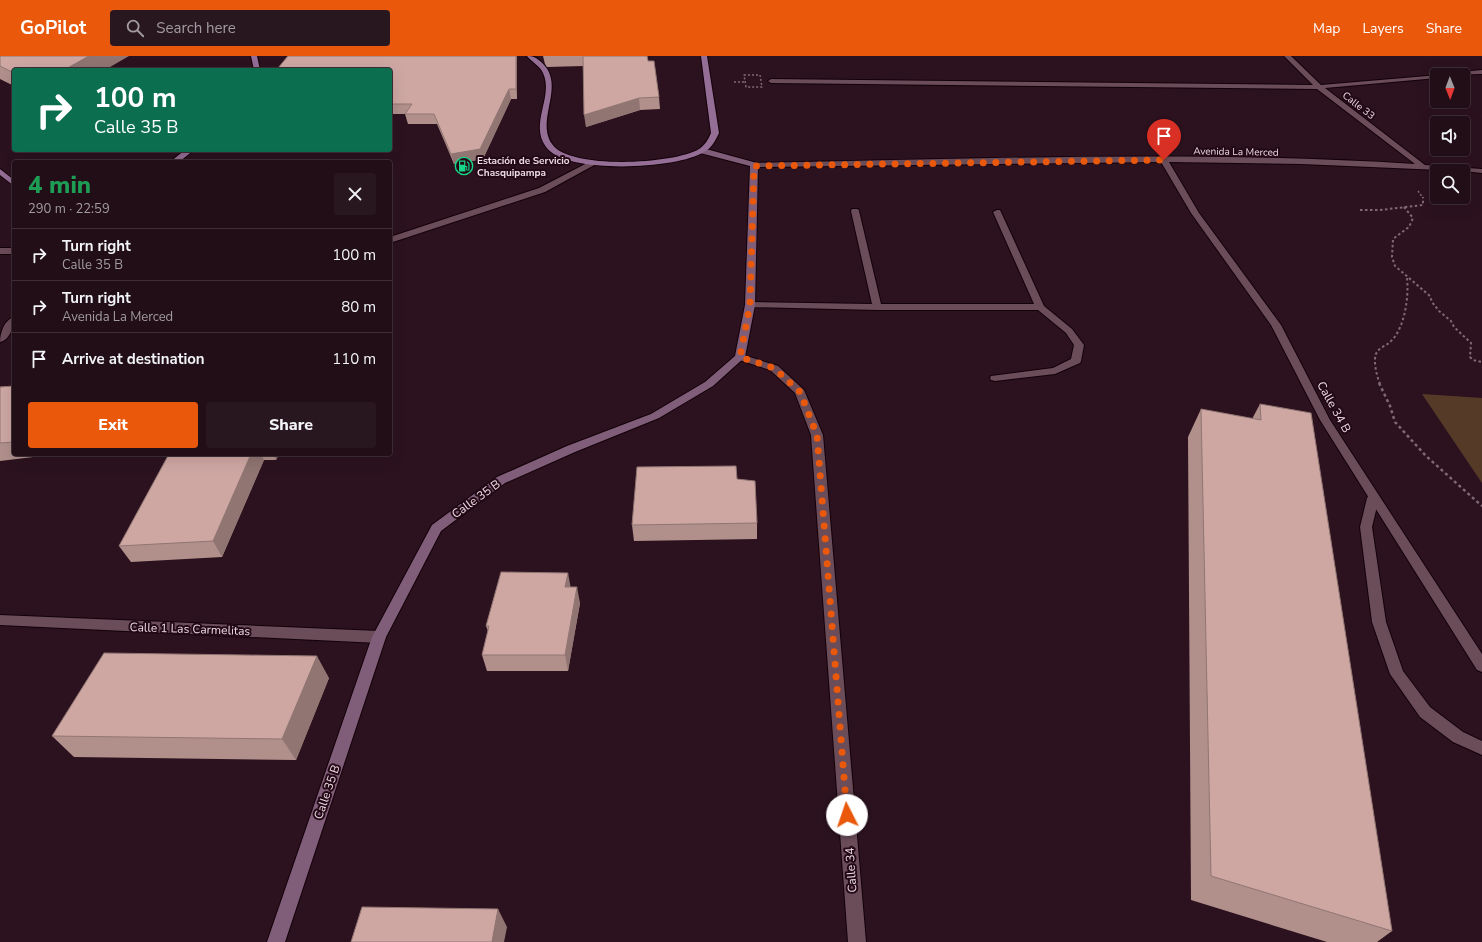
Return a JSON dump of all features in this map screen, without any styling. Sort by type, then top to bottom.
[{"type":"main road","points":[[254,56],[257,68]]},
{"type":"main road","points":[[530,56],[540,63],[550,81],[543,127],[544,136],[548,146],[558,153],[575,160],[594,163],[626,164],[655,162],[686,157],[703,151],[712,143],[715,133],[704,56]]},
{"type":"main road","points":[[177,160],[187,152]]},
{"type":"main road","points":[[0,171],[12,182]]},
{"type":"street","name":"Calle 33","points":[[1287,56],[1319,87],[1422,166]]},
{"type":"street","points":[[1470,73],[1482,72]]},
{"type":"street","points":[[770,81],[1319,87],[1430,77]]},
{"type":"street","name":"Avenida La Merced","points":[[703,151],[754,166],[1164,160],[1422,166],[1482,171]]},
{"type":"street","name":"Calle 34 B","points":[[1164,160],[1195,213],[1276,325],[1325,420],[1373,498],[1482,666]]},
{"type":"street","points":[[392,239],[542,190],[594,163]]},
{"type":"street","points":[[740,357],[750,305],[754,166]]},
{"type":"street","points":[[855,211],[877,307]]},
{"type":"street","points":[[995,378],[1055,371],[1076,362],[1079,346],[1069,331],[1040,307],[997,212]]},
{"type":"street","points":[[2,251],[12,244]]},
{"type":"street","points":[[2,251],[12,252]]},
{"type":"street","points":[[750,305],[1040,307]]},
{"type":"street","points":[[0,339],[12,323]]},
{"type":"street","name":"Calle 35 B","points":[[276,942],[380,637],[436,528],[501,480],[571,449],[655,416],[709,384],[740,357]]},
{"type":"street","name":"Calle 34","points":[[740,357],[774,368],[800,392],[817,435],[857,942]]},
{"type":"street","points":[[1373,498],[1366,527],[1379,622],[1396,674],[1425,712],[1458,737],[1482,748]]},
{"type":"street","name":"Calle 1 Las Carmelitas","points":[[0,620],[380,637]]},
{"type":"path","points":[[744,78],[746,86]]},
{"type":"path","points":[[731,82],[745,82]]},
{"type":"path","points":[[1360,210],[1423,205],[1423,198],[1414,186]]},
{"type":"path","points":[[1404,207],[1413,218],[1410,227],[1393,239],[1392,257],[1395,266],[1407,278],[1430,296],[1432,302],[1439,311],[1451,321],[1454,327],[1471,343],[1470,357],[1473,360],[1482,362]]},
{"type":"path","points":[[1407,278],[1408,289],[1402,324],[1391,342],[1377,351],[1375,356],[1378,380],[1390,406],[1394,422],[1426,456],[1482,506]]},
{"type":"shaded area","points":[[1422,394],[1482,398],[1482,483]]},
{"type":"building","points":[[0,56],[89,56],[68,68],[12,68],[12,72],[0,66]]},
{"type":"building","points":[[288,56],[516,56],[516,89],[509,89],[480,149],[451,154],[434,114],[405,114],[412,104],[392,104],[392,68],[278,68]]},
{"type":"building","points":[[583,56],[647,56],[648,61],[654,61],[659,97],[639,98],[584,115]]},
{"type":"building","points":[[12,386],[12,442],[0,443],[0,387]]},
{"type":"building","points":[[1260,404],[1311,413],[1392,931],[1211,876],[1201,409],[1261,420]]},
{"type":"building","points":[[168,456],[250,456],[213,541],[119,546]]},
{"type":"building","points":[[736,466],[737,479],[755,481],[757,523],[632,525],[637,467]]},
{"type":"building","points":[[501,572],[568,573],[565,587],[577,587],[565,655],[482,655],[489,626],[486,626]]},
{"type":"building","points":[[104,653],[317,656],[282,739],[52,736]]},
{"type":"building","points":[[362,907],[498,909],[492,942],[351,942]]},
{"type":"place","name":"Estación de Servicio Chasquipampa","points":[[464,166]]},
{"type":"route","points":[[847,815],[817,435],[800,392],[774,368],[740,357],[750,305],[754,166],[1164,160]]}]
